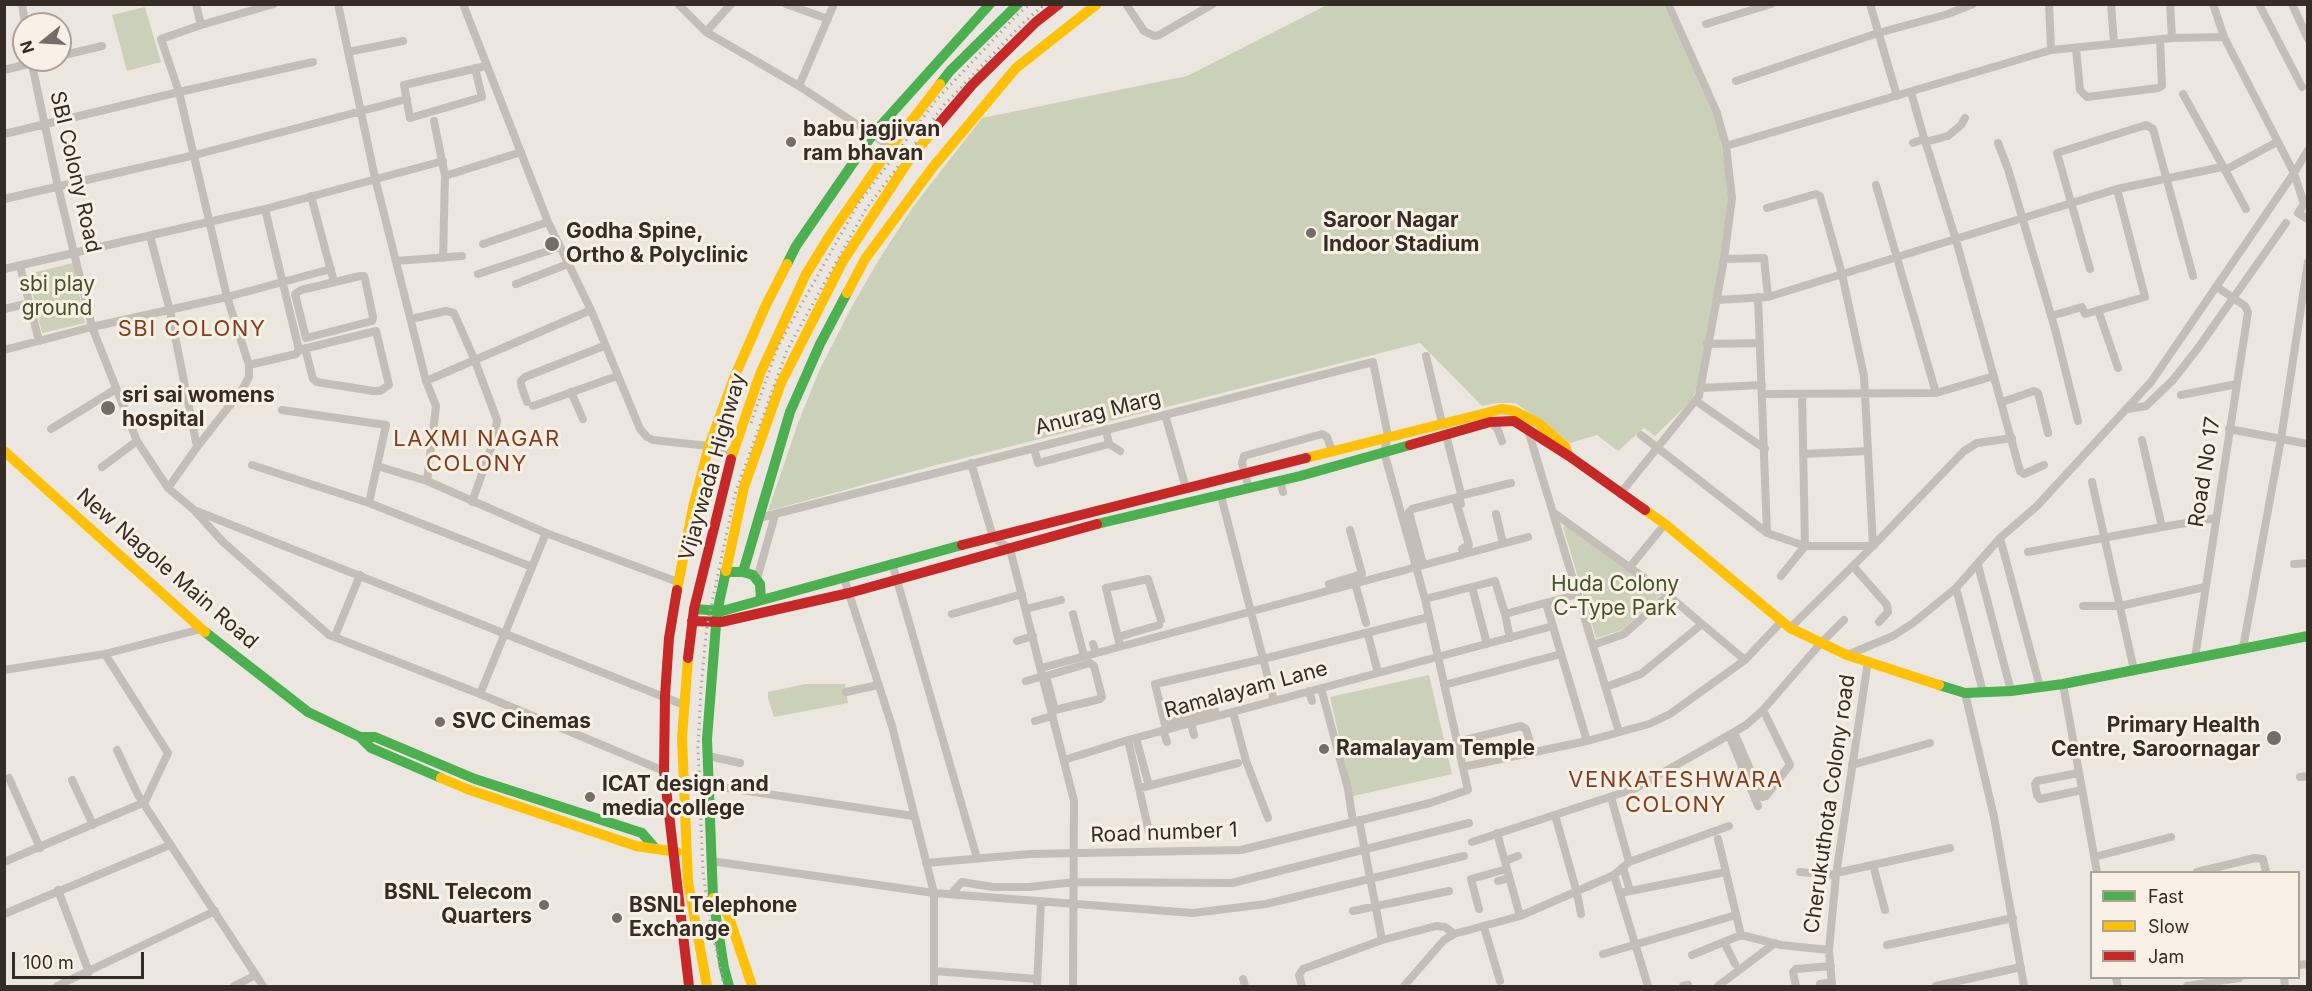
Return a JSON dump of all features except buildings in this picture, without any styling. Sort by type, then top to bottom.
[{"type":"main road","points":[[689,987],[664,771],[664,696],[669,638],[678,582],[708,447],[734,378],[766,305],[796,246],[873,134],[990,4]]},
{"type":"main road","name":"Vijaywada Highway","points":[[729,987],[713,898],[708,756],[716,617],[744,487],[781,383],[843,261],[971,68],[987,52],[1018,4]]},
{"type":"main road","name":"Vijaywada Highway","points":[[707,987],[688,882],[682,738],[684,705],[693,615],[733,452],[760,374],[806,274],[832,232],[891,147],[950,71],[971,68],[987,52],[1036,22],[1059,4]]},
{"type":"main road","points":[[743,572],[790,412],[820,344],[865,259],[933,167],[1016,68],[1096,4]]},
{"type":"main road","points":[[760,374],[781,383]]},
{"type":"main road","points":[[693,615],[716,617],[789,607],[849,592],[1132,517],[1280,481],[1446,435],[1502,409],[1524,415],[1551,433],[1565,446],[1569,456]]},
{"type":"main road","points":[[716,617],[786,592],[844,578],[892,563],[1388,436],[1442,423],[1488,417],[1514,422],[1569,456],[1665,524],[1786,625],[1820,644],[1847,655],[1965,693],[2011,691],[2063,684],[2307,636]]},
{"type":"main road","name":"New Nagole Main Road","points":[[4,451],[201,629],[308,712],[360,737],[371,748],[467,789],[636,846],[673,851]]},
{"type":"main road","points":[[1129,502],[1132,517]]},
{"type":"main road","points":[[725,572],[743,572],[753,575],[762,591],[761,600]]},
{"type":"main road","points":[[786,592],[789,607]]},
{"type":"main road","points":[[673,851],[686,853]]},
{"type":"main road","points":[[713,898],[724,907],[730,920],[752,987]]},
{"type":"street","points":[[196,4],[201,25]]},
{"type":"street","points":[[168,488],[242,390],[249,377],[249,365],[227,297],[179,92],[161,39],[274,4]]},
{"type":"street","points":[[338,4],[375,178],[426,381],[436,406],[427,481]]},
{"type":"street","points":[[463,4],[548,222],[591,310],[640,429],[653,440],[733,452]]},
{"type":"street","points":[[678,4],[706,32],[799,86],[891,147]]},
{"type":"street","points":[[706,32],[731,4]]},
{"type":"street","points":[[786,4],[828,19]]},
{"type":"street","points":[[799,86],[834,4]]},
{"type":"street","points":[[1126,4],[1144,31],[1154,36],[1213,4]]},
{"type":"street","points":[[1620,494],[1696,401],[1724,260],[1732,198],[1726,146],[1717,112],[1668,4]]},
{"type":"street","points":[[1706,24],[1771,4]]},
{"type":"street","points":[[1870,4],[1897,96]]},
{"type":"street","points":[[1736,81],[1973,4]]},
{"type":"street","points":[[2049,4],[2051,50]]},
{"type":"street","points":[[2111,4],[2114,44]]},
{"type":"street","points":[[2170,4],[2172,38]]},
{"type":"street","points":[[2213,4],[2224,37],[2294,173],[2306,201],[2298,213],[2307,219]]},
{"type":"street","points":[[2259,4],[2302,87]]},
{"type":"street","points":[[2292,4],[2307,39]]},
{"type":"street","points":[[1726,146],[2051,50],[2172,38],[2224,37]]},
{"type":"street","points":[[2076,48],[2080,90],[2087,97],[2162,86],[2160,39]]},
{"type":"street","points":[[348,52],[403,40]]},
{"type":"street","points":[[72,53],[102,45]]},
{"type":"street","points":[[4,134],[313,62]]},
{"type":"street","points":[[475,68],[482,97],[410,118],[404,85],[475,68],[486,66]]},
{"type":"street","name":"SBI Colony Road","points":[[33,72],[92,327],[137,441],[168,488],[194,510]]},
{"type":"street","points":[[478,80],[491,76]]},
{"type":"street","points":[[1911,92],[1956,240],[2022,474],[2044,465]]},
{"type":"street","points":[[2183,94],[2246,208]]},
{"type":"street","points":[[4,200],[195,155],[407,99]]},
{"type":"street","points":[[1913,143],[1925,144],[1948,136],[1961,125],[1965,118]]},
{"type":"street","points":[[434,121],[445,176],[443,258]]},
{"type":"street","points":[[2090,269],[2057,153],[2141,126],[2150,126],[2153,129],[2193,276]]},
{"type":"street","points":[[1716,300],[1768,297],[2116,189],[2223,168],[2277,142]]},
{"type":"street","points":[[1998,144],[2008,170],[2051,316],[2078,421]]},
{"type":"street","points":[[445,176],[520,152]]},
{"type":"street","points":[[1847,655],[1893,636],[1956,588],[2000,538],[2037,506],[2127,409],[2151,382],[2307,152]]},
{"type":"street","points":[[4,269],[265,209],[375,178],[444,163]]},
{"type":"street","points":[[1876,185],[1936,393]]},
{"type":"street","points":[[2051,316],[2082,307],[2085,314],[2145,297],[2116,189]]},
{"type":"street","points":[[1767,208],[1816,194],[1820,196],[1842,274],[1866,395],[1873,546]]},
{"type":"street","points":[[311,196],[334,282]]},
{"type":"street","points":[[249,365],[296,354],[302,349],[376,331],[389,385],[384,390],[374,391],[317,382],[313,379],[302,349],[282,282],[265,209]]},
{"type":"street","points":[[483,244],[548,222]]},
{"type":"street","points":[[2127,409],[2146,406],[2166,387],[2234,299],[2286,223]]},
{"type":"street","points":[[150,236],[170,311],[197,447]]},
{"type":"street","points":[[478,274],[560,247]]},
{"type":"street","points":[[396,261],[462,256]]},
{"type":"street","points":[[1724,260],[1764,258],[1768,297]]},
{"type":"street","points":[[2243,648],[2281,439],[2307,262]]},
{"type":"street","points":[[516,284],[568,264]]},
{"type":"street","points":[[20,266],[39,341]]},
{"type":"street","points":[[4,350],[92,327],[227,297],[331,269]]},
{"type":"street","points":[[364,276],[373,316],[372,321],[306,338],[294,297],[297,291],[301,290],[364,276]]},
{"type":"street","points":[[297,278],[301,290]]},
{"type":"street","points":[[2217,287],[2234,299]]},
{"type":"street","points":[[1758,297],[1767,533]]},
{"type":"street","name":"Road No 17","points":[[2195,658],[2248,312],[2245,306],[2234,299]]},
{"type":"street","points":[[4,309],[30,303]]},
{"type":"street","points":[[426,381],[591,310]]},
{"type":"street","points":[[2098,310],[2118,368]]},
{"type":"street","points":[[411,319],[446,311],[454,313],[497,420],[497,429],[472,502]]},
{"type":"street","points":[[1707,344],[1760,343]]},
{"type":"street","points":[[604,346],[525,377],[521,385],[530,404],[617,376]]},
{"type":"street","points":[[1426,356],[1442,423]]},
{"type":"street","name":"Anurag Marg","points":[[759,518],[1372,362],[1388,436]]},
{"type":"street","points":[[1763,394],[1936,393],[1994,376]]},
{"type":"street","points":[[2181,395],[2237,384]]},
{"type":"street","points":[[1700,388],[1762,385]]},
{"type":"street","points":[[51,429],[116,389]]},
{"type":"street","points":[[571,392],[583,419]]},
{"type":"street","points":[[2001,402],[2034,392],[2038,393],[2048,434]]},
{"type":"street","points":[[1781,576],[1805,546],[1802,394]]},
{"type":"street","points":[[1696,401],[1765,449]]},
{"type":"street","points":[[282,410],[386,425],[369,503]]},
{"type":"street","points":[[1165,415],[1186,488]]},
{"type":"street","points":[[1488,417],[1497,428],[1502,441]]},
{"type":"street","points":[[1106,429],[1109,444],[1120,451]]},
{"type":"street","points":[[2229,429],[2307,444]]},
{"type":"street","points":[[1528,430],[1619,732]]},
{"type":"street","points":[[1249,489],[1242,463],[1244,456],[1319,435],[1327,436],[1332,451]]},
{"type":"street","points":[[1446,435],[1460,490]]},
{"type":"street","points":[[1641,435],[1767,533],[1805,546],[1873,546]]},
{"type":"street","points":[[1388,436],[1384,452],[1420,563]]},
{"type":"street","points":[[1333,585],[1355,583],[1420,563],[1469,547],[1455,498],[1409,510],[1420,563],[1425,599],[1463,767],[1587,741],[1649,724],[1670,714],[1745,660],[1853,566],[1969,447],[1977,443],[2012,438]]},
{"type":"street","points":[[2142,440],[2162,527]]},
{"type":"street","points":[[102,467],[137,441]]},
{"type":"street","points":[[1034,447],[1038,463],[1109,444]]},
{"type":"street","points":[[1803,454],[1868,451]]},
{"type":"street","points":[[970,463],[993,537],[1010,549],[1074,801],[1073,987]]},
{"type":"street","points":[[252,465],[369,503],[532,567]]},
{"type":"street","points":[[377,466],[427,481],[546,533],[678,582]]},
{"type":"street","points":[[1280,481],[1283,492]]},
{"type":"street","points":[[2092,482],[2134,670]]},
{"type":"street","points":[[1473,551],[1459,496],[1511,483]]},
{"type":"street","points":[[1221,496],[1274,701]]},
{"type":"street","points":[[194,510],[360,574],[684,705]]},
{"type":"street","points":[[194,510],[223,542],[329,635],[480,694],[664,771]]},
{"type":"street","points":[[1496,513],[1503,543]]},
{"type":"street","points":[[1554,513],[1668,595],[1745,660]]},
{"type":"street","points":[[757,579],[775,514]]},
{"type":"street","points":[[2028,552],[2216,518]]},
{"type":"street","points":[[1629,568],[1665,524]]},
{"type":"street","points":[[1026,681],[1042,672],[1061,667],[1093,664],[1102,697],[1100,699],[1055,710],[1046,676],[1061,667],[1084,656],[1250,611],[1362,574],[1350,530]]},
{"type":"street","points":[[480,694],[546,533]]},
{"type":"street","points":[[1420,563],[1528,537]]},
{"type":"street","points":[[2000,538],[2040,687]]},
{"type":"street","points":[[892,563],[977,858]]},
{"type":"street","points":[[2294,564],[2307,564]]},
{"type":"street","points":[[1978,565],[2011,691]]},
{"type":"street","points":[[1853,566],[1887,605],[1888,612],[1879,622]]},
{"type":"street","points":[[335,636],[360,574]]},
{"type":"street","points":[[844,578],[892,726],[934,893],[934,987]]},
{"type":"street","points":[[1120,646],[1107,587],[1148,579],[1158,624],[1157,637]]},
{"type":"street","points":[[1425,599],[1493,581],[1497,583],[1510,638]]},
{"type":"street","points":[[1355,583],[1366,623]]},
{"type":"street","points":[[1472,587],[1486,644]]},
{"type":"street","points":[[2083,606],[2120,606],[2205,587]]},
{"type":"street","points":[[1956,588],[1983,692]]},
{"type":"street","points":[[952,614],[1022,594]]},
{"type":"street","points":[[1505,614],[1578,594]]},
{"type":"street","points":[[1593,645],[1624,634],[1668,595]]},
{"type":"street","points":[[1026,609],[1061,600]]},
{"type":"street","points":[[1546,603],[1587,741]]},
{"type":"street","points":[[1073,614],[1084,656]]},
{"type":"street","points":[[1167,742],[1155,684],[1429,617]]},
{"type":"street","points":[[1472,842],[1634,789],[1732,734],[1763,710],[1844,620]]},
{"type":"street","points":[[1118,637],[1158,624]]},
{"type":"street","points":[[1606,687],[1641,674],[1702,624]]},
{"type":"street","name":"Ramalayam Lane","points":[[1064,760],[1203,717],[1233,712],[1553,626]]},
{"type":"street","points":[[4,670],[105,654],[201,629]]},
{"type":"street","points":[[1017,641],[1033,636]]},
{"type":"street","points":[[1369,638],[1378,673]]},
{"type":"street","points":[[1093,644],[1095,653]]},
{"type":"street","points":[[4,862],[145,802],[168,753],[105,654]]},
{"type":"street","points":[[1444,685],[1561,654]]},
{"type":"street","name":"Cherukuthota Colony road","points":[[1832,985],[1829,950],[1836,874],[1868,661]]},
{"type":"street","points":[[2063,684],[2097,871]]},
{"type":"street","points":[[846,692],[878,685]]},
{"type":"street","points":[[1321,688],[1364,849],[1382,939]]},
{"type":"street","points":[[1310,691],[1312,701]]},
{"type":"street","points":[[1965,693],[1994,817],[2024,987]]},
{"type":"street","points":[[1203,717],[1215,710]]},
{"type":"street","points":[[1732,734],[1762,797],[1766,796],[1790,765],[1763,710]]},
{"type":"street","points":[[1233,712],[1246,761],[1268,818]]},
{"type":"street","points":[[1035,721],[1052,716]]},
{"type":"street","points":[[1188,722],[1194,735]]},
{"type":"street","points":[[1457,742],[1521,726],[1526,729],[1533,752]]},
{"type":"street","points":[[1732,734],[1758,806]]},
{"type":"street","points":[[1132,739],[1149,786]]},
{"type":"street","points":[[1132,739],[1149,832]]},
{"type":"street","points":[[1851,765],[1930,742]]},
{"type":"street","points":[[117,750],[138,795],[145,802],[170,845],[263,987]]},
{"type":"street","points":[[708,756],[740,763]]},
{"type":"street","points":[[1140,788],[1238,764]]},
{"type":"street","name":"Road number 1","points":[[926,862],[1074,853],[1241,850],[1430,803],[1468,790],[1463,767]]},
{"type":"street","points":[[2078,773],[2037,781],[2035,783],[2037,795],[2040,799],[2082,790]]},
{"type":"street","points":[[9,778],[40,848]]},
{"type":"street","points":[[72,780],[93,825]]},
{"type":"street","points":[[708,786],[914,816]]},
{"type":"street","points":[[1611,797],[1626,864],[1629,891]]},
{"type":"street","points":[[1555,815],[1581,914]]},
{"type":"street","points":[[951,894],[962,882],[993,887],[1029,887],[1075,882],[1232,883],[1468,823]]},
{"type":"street","points":[[1404,987],[1444,940],[1455,934],[1520,916],[1614,876],[1626,864],[1729,826]]},
{"type":"street","points":[[1497,833],[1520,916]]},
{"type":"street","points":[[2094,856],[2170,837]]},
{"type":"street","points":[[1718,839],[1741,935]]},
{"type":"street","points":[[4,914],[170,845]]},
{"type":"street","points":[[1800,872],[1836,874],[1950,848]]},
{"type":"street","points":[[711,861],[934,893],[1146,910],[1213,911],[1266,904],[1464,856]]},
{"type":"street","points":[[1479,909],[1471,879],[1497,872],[1518,856]]},
{"type":"street","points":[[2205,871],[2255,858],[2263,859],[2266,871]]},
{"type":"street","points":[[1873,865],[1885,910]]},
{"type":"street","points":[[1497,872],[1499,881],[1509,878]]},
{"type":"street","points":[[1620,893],[1726,872]]},
{"type":"street","points":[[1614,876],[1648,987]]},
{"type":"street","points":[[58,890],[89,972]]},
{"type":"street","points":[[1353,911],[1449,891]]},
{"type":"street","points":[[934,971],[1037,983],[1041,902]]},
{"type":"street","points":[[57,987],[215,912]]},
{"type":"street","points":[[1603,954],[1736,915]]},
{"type":"street","points":[[1887,945],[2013,918]]},
{"type":"street","points":[[1302,987],[1299,975],[1303,969],[1382,939],[1436,926],[1445,927],[1455,934]]},
{"type":"street","points":[[1484,927],[1500,981]]},
{"type":"street","points":[[1692,955],[1741,935],[1775,943],[1829,950]]},
{"type":"street","points":[[1724,942],[1735,964]]},
{"type":"street","points":[[1718,987],[1775,943]]},
{"type":"street","points":[[1796,987],[1793,972],[1796,969],[1831,966]]},
{"type":"street","points":[[1936,987],[2021,967]]},
{"type":"street","points":[[234,987],[256,975]]},
{"type":"street","points":[[2187,987],[2222,984],[2236,979]]},
{"type":"street","points":[[1820,987],[1820,984],[1832,985]]},
{"type":"green space","name":"Saroor Nagar Indoor Stadium","points":[[1327,5],[1664,5],[1718,125],[1730,197],[1722,259],[1697,388],[1691,401],[1655,436],[1644,428],[1618,451],[1597,435],[1570,443],[1516,403],[1482,406],[1420,343],[929,467],[768,511],[798,423],[819,371],[851,308],[913,207],[982,118],[1187,76]]},
{"type":"green space","points":[[145,7],[161,62],[127,71],[112,15]]},
{"type":"green space","name":"sbi play ground","points":[[73,263],[85,323],[42,333],[28,274]]},
{"type":"green space","name":"Huda Colony C-Type Park","points":[[1568,525],[1661,595],[1622,630],[1596,638],[1563,527]]},
{"type":"green space","points":[[1429,675],[1452,774],[1353,796],[1330,697]]},
{"type":"green space","points":[[805,684],[845,684],[848,703],[774,717],[768,692]]},
{"type":"railway","points":[[751,423],[778,346],[858,204],[937,99],[1030,4]]},
{"type":"railway","points":[[724,986],[710,921],[703,872],[698,748],[707,626],[735,494],[787,350],[866,209],[944,105],[1023,23],[1045,4]]},
{"type":"traffic: fast","points":[[787,264],[796,246],[873,134],[990,4]]},
{"type":"traffic: fast","points":[[940,84],[950,71],[1018,4]]},
{"type":"traffic: fast","points":[[743,572],[790,412],[820,344],[847,293]]},
{"type":"traffic: fast","points":[[1097,524],[1300,476],[1410,445]]},
{"type":"traffic: fast","points":[[694,609],[722,611],[962,545]]},
{"type":"traffic: fast","points":[[726,571],[717,612],[707,739],[713,898],[729,986]]},
{"type":"traffic: fast","points":[[725,572],[743,572],[753,575],[760,584],[761,600]]},
{"type":"traffic: fast","points":[[205,632],[308,712],[360,737],[371,748],[441,778]]},
{"type":"traffic: fast","points":[[1939,685],[1965,693],[2011,691],[2063,684],[2308,636]]},
{"type":"traffic: fast","points":[[360,737],[375,737],[475,779],[642,833],[654,847]]},
{"type":"traffic: slow","points":[[847,293],[865,259],[933,167],[1016,68],[1097,4]]},
{"type":"traffic: slow","points":[[731,459],[760,374],[806,274],[891,147],[940,84]]},
{"type":"traffic: slow","points":[[726,571],[744,487],[781,383],[843,261],[909,160],[932,132]]},
{"type":"traffic: slow","points":[[677,590],[693,507],[709,446],[734,378],[787,264]]},
{"type":"traffic: slow","points":[[1306,458],[1502,409],[1514,411],[1538,423],[1565,446],[1569,456]]},
{"type":"traffic: slow","points":[[4,451],[205,632]]},
{"type":"traffic: slow","points":[[1645,510],[1790,628],[1847,655],[1939,685]]},
{"type":"traffic: slow","points":[[688,658],[682,738],[688,882],[707,986]]},
{"type":"traffic: slow","points":[[441,778],[467,789],[636,846],[677,852]]},
{"type":"traffic: slow","points":[[713,898],[724,907],[730,920],[752,986]]},
{"type":"traffic: jam","points":[[932,132],[972,85],[1036,22],[1059,4]]},
{"type":"traffic: jam","points":[[1410,445],[1490,422],[1514,421],[1569,456],[1645,510]]},
{"type":"traffic: jam","points":[[962,545],[1306,458]]},
{"type":"traffic: jam","points":[[688,658],[694,609],[731,459]]},
{"type":"traffic: jam","points":[[692,621],[721,622],[849,593],[1097,524]]},
{"type":"traffic: jam","points":[[677,590],[669,638],[665,696],[664,771],[689,986]]},
{"type":"place","name":"babu jagjivan ram bhavan","points":[[791,142]]},
{"type":"place","name":"Saroor Nagar Indoor Stadium","points":[[1311,233]]},
{"type":"place","name":"Godha Spine, Ortho & Polyclinic","points":[[552,244]]},
{"type":"place","name":"sri sai womens hospital","points":[[108,408]]},
{"type":"place","name":"SVC Cinemas","points":[[440,722]]},
{"type":"place","name":"Primary Health Centre, Saroornagar","points":[[2274,738]]},
{"type":"place","name":"Ramalayam Temple","points":[[1324,749]]},
{"type":"place","name":"ICAT design and media college","points":[[590,797]]},
{"type":"place","name":"BSNL Telecom Quarters","points":[[544,905]]},
{"type":"place","name":"BSNL Telephone Exchange","points":[[617,918]]},
{"type":"district","name":"SBI COLONY","points":[[192,329]]},
{"type":"district","name":"LAXMI NAGAR COLONY","points":[[477,452]]},
{"type":"district","name":"VENKATESHWARA COLONY","points":[[1676,792]]}]
